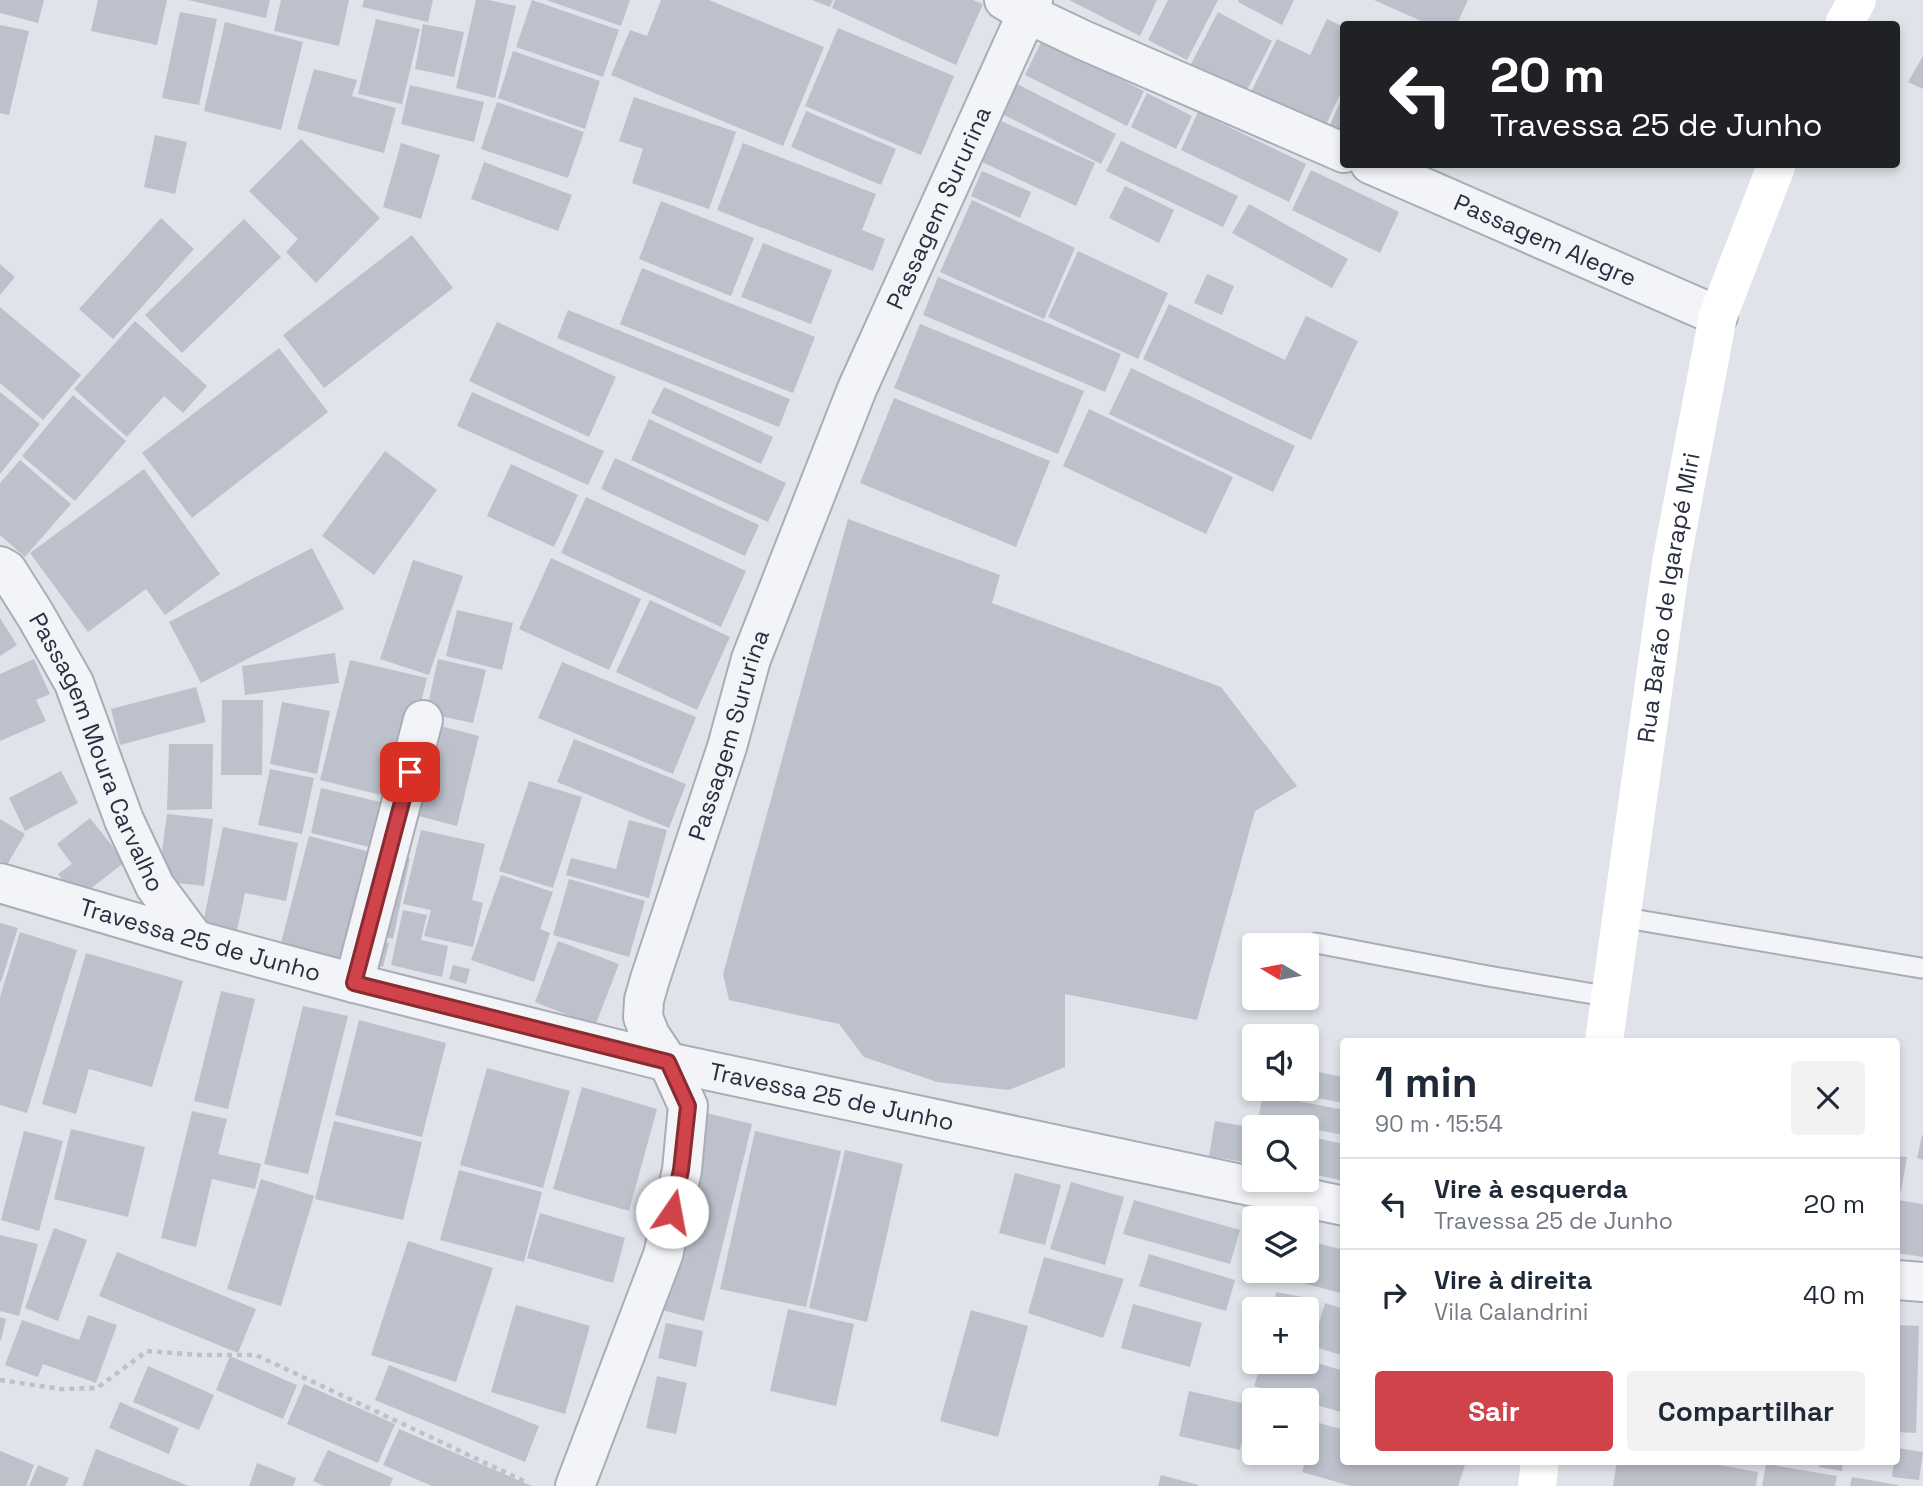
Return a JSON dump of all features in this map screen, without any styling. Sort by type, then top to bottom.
[{"type":"main road","points":[[1846,21],[1857,0]]},
{"type":"main road","name":"Rua Barão de Igarapé Miri","points":[[1604,1038],[1671,563],[1718,316],[1775,168]]},
{"type":"main road","points":[[1536,1486],[1539,1465]]},
{"type":"street","points":[[1021,4],[1083,40],[1340,151]]},
{"type":"street","name":"Passagem Sururina","points":[[575,1486],[663,1255],[681,1170],[688,1106],[668,1062],[650,1035],[643,1017],[643,1000],[727,747],[751,659],[857,389],[1021,4]]},
{"type":"street","name":"Passagem Alegre","points":[[1379,168],[1718,316]]},
{"type":"street","name":"Passagem Moura Carvalho","points":[[0,566],[7,570],[74,683],[124,820],[155,886],[195,940]]},
{"type":"street","points":[[354,983],[423,720]]},
{"type":"street","name":"Travessa 25 de Junho","points":[[0,883],[354,983],[668,1062],[1340,1205]]},
{"type":"street","points":[[1900,1280],[1923,1282]]},
{"type":"lane","points":[[1620,917],[1921,968]]},
{"type":"lane","points":[[1320,944],[1611,997]]},
{"type":"path","points":[[0,1380],[61,1389],[97,1388],[147,1351],[256,1355],[535,1486]]},
{"type":"building","points":[[0,0],[44,0],[38,23],[0,13]]},
{"type":"building","points":[[98,0],[167,0],[157,45],[91,31]]},
{"type":"building","points":[[188,0],[270,0],[266,18]]},
{"type":"building","points":[[281,0],[349,0],[339,46],[274,31]]},
{"type":"building","points":[[364,0],[433,0],[428,22],[362,7]]},
{"type":"building","points":[[476,0],[516,6],[495,98],[456,88]]},
{"type":"building","points":[[532,0],[619,30],[603,77],[516,47]]},
{"type":"building","points":[[546,0],[630,0],[621,26]]},
{"type":"building","points":[[661,0],[709,0],[824,47],[783,146],[611,75],[630,30],[647,36]]},
{"type":"building","points":[[812,0],[833,0],[830,7]]},
{"type":"building","points":[[835,0],[973,0],[983,4],[956,65],[832,8]]},
{"type":"building","points":[[1069,0],[1157,0],[1140,36]]},
{"type":"building","points":[[1168,0],[1218,0],[1187,60],[1148,40]]},
{"type":"building","points":[[1294,0],[1282,25],[1238,2]]},
{"type":"building","points":[[1374,0],[1468,0],[1458,21],[1421,21]]},
{"type":"building","points":[[180,12],[217,19],[199,105],[162,98]]},
{"type":"building","points":[[1218,12],[1272,41],[1246,92],[1191,64]]},
{"type":"building","points":[[376,19],[420,29],[402,104],[358,94]]},
{"type":"building","points":[[1327,19],[1340,25],[1340,95],[1324,129],[1250,94],[1277,39],[1310,55]]},
{"type":"building","points":[[225,22],[303,42],[281,130],[204,111]]},
{"type":"building","points":[[423,24],[464,32],[454,77],[415,69]]},
{"type":"building","points":[[0,25],[29,31],[9,115],[0,113]]},
{"type":"building","points":[[838,28],[954,76],[921,155],[805,106]]},
{"type":"building","points":[[1042,40],[1144,91],[1127,126],[1025,75]]},
{"type":"building","points":[[513,51],[600,81],[585,129],[498,98]]},
{"type":"building","points":[[1923,56],[1923,89],[1908,82]]},
{"type":"building","points":[[314,69],[357,80],[352,96],[396,108],[384,153],[297,129]]},
{"type":"building","points":[[1015,83],[1116,134],[1101,164],[1000,113]]},
{"type":"building","points":[[410,85],[484,102],[474,142],[401,124]]},
{"type":"building","points":[[1147,93],[1192,116],[1176,149],[1131,127]]},
{"type":"building","points":[[634,97],[736,132],[709,209],[632,183],[643,149],[619,141]]},
{"type":"building","points":[[497,102],[584,132],[568,178],[481,149]]},
{"type":"building","points":[[1340,102],[1340,134],[1328,129]]},
{"type":"building","points":[[806,111],[896,149],[881,185],[791,147]]},
{"type":"building","points":[[1198,112],[1306,164],[1289,202],[1181,150]]},
{"type":"building","points":[[1001,121],[1095,163],[1076,206],[982,162]]},
{"type":"building","points":[[155,135],[187,142],[175,194],[144,187]]},
{"type":"building","points":[[301,139],[380,218],[316,283],[286,252],[298,239],[249,191]]},
{"type":"building","points":[[1121,141],[1238,196],[1223,227],[1106,171]]},
{"type":"building","points":[[401,143],[440,155],[421,219],[383,207]]},
{"type":"building","points":[[743,143],[876,194],[862,230],[885,239],[873,271],[717,210]]},
{"type":"building","points":[[484,162],[572,195],[558,231],[471,199]]},
{"type":"building","points":[[1311,170],[1399,212],[1380,253],[1292,210]]},
{"type":"building","points":[[982,171],[1031,192],[1020,218],[971,196]]},
{"type":"building","points":[[1125,186],[1174,210],[1159,243],[1109,218]]},
{"type":"building","points":[[972,200],[1075,248],[1044,319],[940,272]]},
{"type":"building","points":[[661,201],[754,238],[731,296],[639,259]]},
{"type":"building","points":[[1249,204],[1348,259],[1332,288],[1232,233]]},
{"type":"building","points":[[161,218],[194,249],[113,339],[79,309]]},
{"type":"building","points":[[244,219],[281,257],[182,353],[145,315]]},
{"type":"building","points":[[412,235],[453,288],[324,388],[283,335]]},
{"type":"building","points":[[763,243],[832,270],[811,324],[741,297]]},
{"type":"building","points":[[1078,251],[1168,293],[1138,359],[1048,317]]},
{"type":"building","points":[[0,264],[15,277],[0,295]]},
{"type":"building","points":[[642,268],[815,337],[793,393],[620,324]]},
{"type":"building","points":[[1207,274],[1234,286],[1222,315],[1194,303]]},
{"type":"building","points":[[938,277],[1121,354],[1105,392],[923,315]]},
{"type":"building","points":[[1169,304],[1285,360],[1306,316],[1358,341],[1311,440],[1143,359]]},
{"type":"building","points":[[0,307],[81,375],[43,420],[0,383]]},
{"type":"building","points":[[568,310],[790,399],[779,427],[557,338]]},
{"type":"building","points":[[135,321],[207,386],[183,413],[164,396],[127,437],[74,389]]},
{"type":"building","points":[[497,322],[616,377],[589,437],[469,381]]},
{"type":"building","points":[[920,324],[1084,391],[1058,454],[894,388]]},
{"type":"building","points":[[279,348],[328,412],[192,518],[142,453]]},
{"type":"building","points":[[1131,368],[1295,446],[1273,492],[1109,414]]},
{"type":"building","points":[[664,387],[773,437],[761,464],[651,413]]},
{"type":"building","points":[[0,392],[40,424],[0,474]]},
{"type":"building","points":[[472,392],[604,451],[588,485],[457,426]]},
{"type":"building","points":[[73,395],[126,441],[75,501],[22,456]]},
{"type":"building","points":[[894,398],[1050,461],[1016,547],[860,483]]},
{"type":"building","points":[[1089,409],[1233,477],[1206,534],[1063,466]]},
{"type":"building","points":[[649,419],[786,483],[768,522],[631,460]]},
{"type":"building","points":[[385,451],[437,490],[374,575],[322,536]]},
{"type":"building","points":[[615,458],[759,525],[745,556],[601,489]]},
{"type":"building","points":[[20,460],[71,504],[25,557],[0,535],[0,483]]},
{"type":"building","points":[[511,464],[578,495],[554,547],[487,516]]},
{"type":"building","points":[[144,469],[220,574],[165,615],[146,589],[88,632],[30,553]]},
{"type":"building","points":[[586,497],[746,571],[721,627],[561,553]]},
{"type":"building","points":[[848,519],[1000,575],[992,603],[1221,687],[1297,786],[1255,811],[1197,1020],[1065,994],[1065,1067],[1009,1090],[937,1082],[864,1057],[839,1024],[729,1000],[723,974]]},
{"type":"building","points":[[312,548],[344,609],[201,683],[169,622]]},
{"type":"building","points":[[551,558],[641,599],[609,670],[519,629]]},
{"type":"building","points":[[413,560],[463,576],[429,675],[380,659]]},
{"type":"building","points":[[650,600],[730,637],[697,710],[616,672]]},
{"type":"building","points":[[457,610],[513,623],[502,670],[446,656]]},
{"type":"building","points":[[0,618],[17,645],[0,656]]},
{"type":"building","points":[[335,653],[339,683],[245,695],[242,666]]},
{"type":"building","points":[[34,659],[50,694],[36,700],[46,721],[0,741],[0,674]]},
{"type":"building","points":[[438,659],[486,670],[473,723],[426,713]]},
{"type":"building","points":[[350,660],[427,678],[397,799],[320,780]]},
{"type":"building","points":[[562,662],[696,717],[673,774],[538,718]]},
{"type":"building","points":[[196,687],[206,722],[120,745],[111,709]]},
{"type":"building","points":[[222,700],[263,700],[262,775],[221,775]]},
{"type":"building","points":[[282,702],[330,711],[317,774],[270,764]]},
{"type":"building","points":[[429,723],[479,736],[457,826],[407,813]]},
{"type":"building","points":[[574,739],[686,784],[669,828],[557,782]]},
{"type":"building","points":[[169,744],[213,744],[212,809],[167,810]]},
{"type":"building","points":[[270,769],[314,778],[302,834],[258,825]]},
{"type":"building","points":[[61,771],[78,803],[25,831],[9,798]]},
{"type":"building","points":[[529,781],[582,797],[553,888],[499,871]]},
{"type":"building","points":[[321,788],[393,805],[382,850],[311,833]]},
{"type":"building","points":[[167,814],[213,819],[204,886],[158,881]]},
{"type":"building","points":[[90,818],[125,862],[77,899],[58,874],[72,864],[57,844]]},
{"type":"building","points":[[0,819],[25,834],[7,865],[0,861]]},
{"type":"building","points":[[629,820],[667,830],[649,898],[566,875],[571,858],[616,869]]},
{"type":"building","points":[[223,827],[298,843],[286,901],[245,893],[237,930],[203,923]]},
{"type":"building","points":[[421,830],[485,844],[472,900],[483,903],[473,947],[424,936],[431,910],[403,904]]},
{"type":"building","points":[[309,836],[378,854],[350,961],[281,943]]},
{"type":"building","points":[[392,854],[410,858],[393,939],[373,934]]},
{"type":"building","points":[[501,875],[553,892],[540,929],[550,933],[534,982],[471,960]]},
{"type":"building","points":[[569,879],[645,901],[629,957],[553,935]]},
{"type":"building","points":[[403,910],[427,915],[421,940],[448,946],[442,977],[391,965]]},
{"type":"building","points":[[0,923],[18,928],[1,982],[0,982]]},
{"type":"building","points":[[20,932],[77,950],[27,1113],[0,1105],[0,997]]},
{"type":"building","points":[[373,939],[389,943],[383,967],[368,964]]},
{"type":"building","points":[[558,941],[619,964],[595,1026],[535,1002]]},
{"type":"building","points":[[86,953],[183,981],[152,1087],[89,1069],[76,1114],[42,1104]]},
{"type":"building","points":[[453,965],[470,969],[466,984],[449,979]]},
{"type":"building","points":[[221,991],[255,999],[228,1109],[194,1101]]},
{"type":"building","points":[[303,1006],[348,1016],[308,1174],[264,1164]]},
{"type":"building","points":[[359,1020],[446,1043],[422,1137],[335,1115]]},
{"type":"building","points":[[487,1068],[570,1091],[543,1188],[460,1165]]},
{"type":"building","points":[[1319,1072],[1340,1076],[1340,1102],[1319,1098]]},
{"type":"building","points":[[582,1087],[657,1109],[629,1211],[553,1189]]},
{"type":"building","points":[[1262,1101],[1298,1101],[1340,1109],[1340,1134],[1319,1130],[1319,1115],[1259,1115]]},
{"type":"building","points":[[192,1111],[227,1119],[218,1154],[261,1164],[255,1189],[212,1179],[196,1247],[161,1238]]},
{"type":"building","points":[[706,1113],[752,1124],[704,1321],[658,1309]]},
{"type":"building","points":[[334,1121],[422,1142],[403,1220],[315,1199]]},
{"type":"building","points":[[1215,1121],[1242,1126],[1242,1162],[1209,1156]]},
{"type":"building","points":[[71,1129],[145,1147],[128,1217],[54,1199]]},
{"type":"building","points":[[24,1131],[63,1141],[39,1231],[1,1220]]},
{"type":"building","points":[[755,1131],[841,1151],[806,1307],[720,1289]]},
{"type":"building","points":[[1923,1135],[1923,1160],[1917,1158]]},
{"type":"building","points":[[1319,1139],[1340,1143],[1340,1180],[1319,1176]]},
{"type":"building","points":[[845,1150],[903,1164],[867,1322],[809,1308]]},
{"type":"building","points":[[1900,1156],[1907,1157],[1900,1191]]},
{"type":"building","points":[[459,1170],[542,1192],[524,1262],[440,1240]]},
{"type":"building","points":[[1015,1173],[1061,1185],[1045,1245],[999,1233]]},
{"type":"building","points":[[261,1179],[314,1196],[281,1306],[227,1289]]},
{"type":"building","points":[[1071,1182],[1124,1197],[1105,1265],[1050,1249]]},
{"type":"building","points":[[1134,1200],[1240,1230],[1230,1264],[1123,1234]]},
{"type":"building","points":[[1900,1200],[1923,1204],[1923,1257],[1900,1253]]},
{"type":"building","points":[[540,1213],[625,1238],[613,1283],[527,1258]]},
{"type":"building","points":[[54,1228],[87,1240],[58,1321],[25,1308]]},
{"type":"building","points":[[0,1235],[38,1244],[19,1316],[0,1311]]},
{"type":"building","points":[[408,1241],[493,1268],[456,1382],[371,1355]]},
{"type":"building","points":[[1319,1244],[1340,1249],[1340,1293],[1303,1283],[1319,1283]]},
{"type":"building","points":[[117,1252],[256,1309],[238,1353],[99,1296]]},
{"type":"building","points":[[1149,1254],[1235,1280],[1226,1311],[1139,1286]]},
{"type":"building","points":[[1044,1257],[1124,1279],[1103,1338],[1028,1313]]},
{"type":"building","points":[[1276,1292],[1302,1297],[1275,1297]]},
{"type":"building","points":[[1325,1303],[1340,1308],[1340,1355],[1319,1348],[1319,1323]]},
{"type":"building","points":[[1133,1304],[1202,1323],[1190,1367],[1121,1348]]},
{"type":"building","points":[[516,1305],[590,1326],[565,1414],[491,1392]]},
{"type":"building","points":[[788,1309],[854,1324],[836,1406],[770,1391]]},
{"type":"building","points":[[971,1310],[1028,1326],[998,1437],[940,1421]]},
{"type":"building","points":[[88,1315],[117,1325],[96,1383],[43,1364],[38,1377],[5,1365],[22,1320],[79,1340]]},
{"type":"building","points":[[0,1317],[6,1319],[1,1340],[0,1340]]},
{"type":"building","points":[[666,1323],[703,1331],[696,1367],[658,1358]]},
{"type":"building","points":[[1900,1325],[1919,1326],[1916,1433],[1900,1432]]},
{"type":"building","points":[[230,1356],[297,1385],[283,1419],[216,1390]]},
{"type":"building","points":[[1319,1364],[1340,1370],[1340,1412],[1319,1406],[1319,1388],[1254,1386],[1258,1374],[1319,1374]]},
{"type":"building","points":[[389,1365],[539,1426],[525,1462],[375,1400]]},
{"type":"building","points":[[148,1366],[214,1395],[199,1430],[133,1402]]},
{"type":"building","points":[[657,1376],[687,1383],[676,1434],[646,1428]]},
{"type":"building","points":[[304,1384],[395,1424],[378,1463],[287,1424]]},
{"type":"building","points":[[1189,1391],[1242,1403],[1240,1450],[1179,1436]]},
{"type":"building","points":[[120,1402],[179,1428],[169,1454],[109,1428]]},
{"type":"building","points":[[1319,1423],[1340,1429],[1340,1465],[1465,1465],[1458,1486],[1351,1486],[1302,1472],[1304,1465],[1319,1465]]},
{"type":"building","points":[[399,1429],[532,1486],[432,1486],[383,1465]]},
{"type":"building","points":[[1900,1448],[1923,1452],[1919,1480],[1892,1477],[1894,1465],[1900,1465]]},
{"type":"building","points":[[96,1449],[189,1486],[82,1486]]},
{"type":"building","points":[[328,1450],[393,1478],[390,1486],[324,1486],[313,1481]]},
{"type":"building","points":[[0,1451],[34,1465],[26,1486],[0,1486]]},
{"type":"building","points":[[257,1463],[296,1478],[293,1486],[249,1486]]},
{"type":"building","points":[[38,1465],[69,1478],[65,1486],[29,1486]]},
{"type":"building","points":[[1616,1465],[1719,1465],[1758,1472],[1756,1486],[1613,1486]]},
{"type":"building","points":[[1766,1465],[1837,1476],[1835,1486],[1762,1486]]},
{"type":"building","points":[[1819,1465],[1843,1465],[1842,1471]]},
{"type":"building","points":[[1161,1475],[1198,1485],[1198,1486],[1158,1486]]},
{"type":"building","points":[[1852,1477],[1898,1485],[1898,1486],[1850,1486]]},
{"type":"route","points":[[410,772],[354,983],[668,1062],[688,1106],[681,1170],[672,1212]]}]
